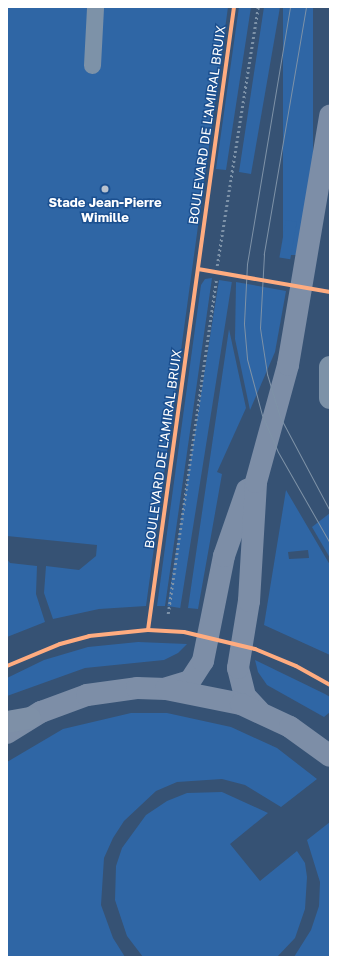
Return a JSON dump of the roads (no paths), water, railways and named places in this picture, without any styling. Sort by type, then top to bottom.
[{"type":"highway","points":[[7,722],[30,718]]},
{"type":"main road","points":[[259,711],[245,696],[238,668],[249,601],[255,489],[265,444],[288,365],[330,116]]},
{"type":"main road","points":[[7,733],[30,718],[87,695],[112,690],[166,689],[180,687],[190,681],[203,662],[224,556],[265,444]]},
{"type":"main road","points":[[166,689],[215,696],[259,711],[290,727],[330,756]]},
{"type":"street","points":[[330,367],[330,398]]},
{"type":"lane","points":[[92,65],[95,7]]},
{"type":"tram line","points":[[290,7],[247,264],[244,324],[247,359],[262,415],[278,452],[330,543]]},
{"type":"tram line","points":[[306,7],[264,254],[260,328],[267,374],[280,417],[330,511]]},
{"type":"place","name":"Stade Jean-Pierre Wimille","points":[[105,189]]}]
